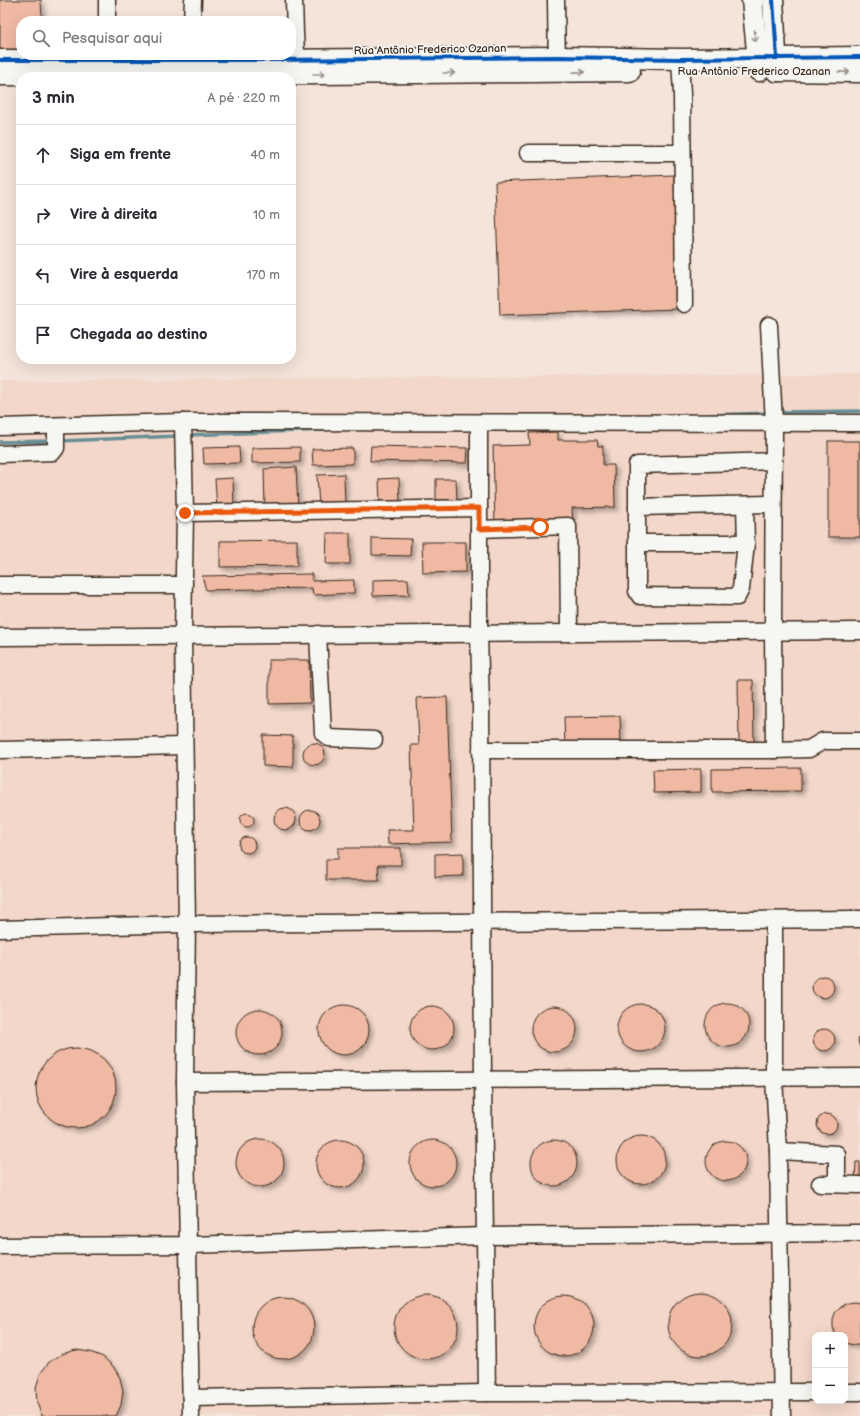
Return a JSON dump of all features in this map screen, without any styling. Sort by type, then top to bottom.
[{"type":"main road","points":[[752,0],[768,64]]},
{"type":"main road","points":[[768,64],[773,0]]},
{"type":"main road","name":"Rua Antônio Frederico Ozanan","points":[[0,60],[106,64],[297,67],[556,64],[768,64],[860,57]]},
{"type":"main road","name":"Rua Antônio Frederico Ozanan","points":[[29,72],[162,60]]},
{"type":"main road","name":"Rua Antônio Frederico Ozanan","points":[[214,60],[297,67]]},
{"type":"main road","name":"Rua Antônio Frederico Ozanan","points":[[768,64],[860,72]]},
{"type":"main road","name":"Rua Antônio Frederico Ozanan","points":[[0,75],[16,73]]},
{"type":"lane","points":[[107,0],[107,16]]},
{"type":"lane","points":[[192,16],[194,0]]},
{"type":"lane","points":[[294,0],[295,16]]},
{"type":"lane","points":[[556,0],[556,64]]},
{"type":"lane","points":[[296,45],[297,67]]},
{"type":"lane","points":[[680,65],[684,304]]},
{"type":"lane","points":[[528,153],[682,153]]},
{"type":"lane","points":[[769,325],[774,423],[774,750]]},
{"type":"lane","points":[[0,427],[56,427],[183,422],[860,423]]},
{"type":"lane","points":[[183,422],[185,513],[183,636],[187,924],[185,1082],[191,1416]]},
{"type":"lane","points":[[479,423],[479,634],[487,1394]]},
{"type":"lane","points":[[0,454],[53,452],[56,448],[56,427]]},
{"type":"lane","points":[[745,505],[746,543],[742,589],[737,597],[640,596],[637,591],[637,465],[774,461]]},
{"type":"lane","points":[[637,507],[774,504]]},
{"type":"lane","points":[[185,513],[479,508]]},
{"type":"lane","points":[[479,529],[568,526],[569,633]]},
{"type":"lane","points":[[637,543],[746,543]]},
{"type":"lane","points":[[0,585],[184,585]]},
{"type":"lane","points":[[0,637],[860,631]]},
{"type":"lane","points":[[318,634],[323,733],[329,738],[374,740]]},
{"type":"lane","points":[[481,750],[774,750],[809,749],[823,741],[860,741]]},
{"type":"lane","points":[[0,750],[184,746]]},
{"type":"lane","points":[[0,929],[187,924],[860,919]]},
{"type":"lane","points":[[774,920],[774,1077],[778,1151],[778,1234],[783,1392],[782,1416]]},
{"type":"lane","points":[[185,1082],[860,1077]]},
{"type":"lane","points":[[778,1151],[837,1154],[837,1184]]},
{"type":"lane","points":[[820,1184],[860,1185]]},
{"type":"lane","points":[[0,1246],[189,1245],[485,1236],[860,1233]]},
{"type":"lane","points":[[191,1398],[812,1392]]},
{"type":"lane","points":[[848,1392],[860,1392]]},
{"type":"shaded area","points":[[860,374],[860,1416],[0,1416],[0,381]]},
{"type":"building","points":[[0,0],[41,0],[42,16],[16,16],[16,50],[0,50]]},
{"type":"building","points":[[674,175],[678,309],[500,315],[495,182]]},
{"type":"building","points":[[558,432],[558,440],[597,440],[598,446],[603,446],[603,465],[614,465],[615,507],[572,508],[573,525],[495,526],[493,446],[530,445],[529,433]]},
{"type":"building","points":[[828,441],[860,441],[860,537],[828,537]]},
{"type":"building","points":[[371,446],[468,448],[467,463],[370,461]]},
{"type":"building","points":[[239,447],[240,463],[204,464],[203,448]]},
{"type":"building","points":[[300,447],[300,462],[252,463],[252,448]]},
{"type":"building","points":[[353,448],[353,464],[313,465],[312,449]]},
{"type":"building","points":[[296,467],[298,508],[265,509],[264,469]]},
{"type":"building","points":[[344,474],[345,506],[319,507],[317,475]]},
{"type":"building","points":[[233,478],[234,507],[217,508],[215,479]]},
{"type":"building","points":[[399,478],[400,503],[380,504],[379,479]]},
{"type":"building","points":[[436,479],[456,479],[457,500],[436,500]]},
{"type":"building","points":[[327,533],[350,533],[350,564],[326,564]]},
{"type":"building","points":[[372,538],[411,539],[410,556],[372,555]]},
{"type":"building","points":[[297,540],[297,566],[220,567],[220,541]]},
{"type":"building","points":[[422,542],[466,542],[466,572],[423,573]]},
{"type":"building","points":[[312,574],[312,581],[354,580],[354,593],[313,595],[312,588],[206,590],[202,576]]},
{"type":"building","points":[[408,579],[409,595],[373,596],[373,580]]},
{"type":"building","points":[[269,660],[309,660],[310,703],[269,704]]},
{"type":"building","points":[[738,680],[753,680],[754,743],[739,744]]},
{"type":"building","points":[[447,697],[452,842],[388,844],[387,830],[414,830],[411,745],[419,745],[417,698]]},
{"type":"building","points":[[620,716],[621,746],[565,747],[564,717]]},
{"type":"building","points":[[263,735],[293,736],[293,767],[263,766]]},
{"type":"building","points":[[314,743],[318,744],[324,750],[324,758],[318,764],[314,765],[310,764],[304,758],[303,754],[304,750],[310,744]]},
{"type":"building","points":[[801,768],[801,791],[712,792],[712,769]]},
{"type":"building","points":[[701,769],[701,792],[654,793],[653,770]]},
{"type":"building","points":[[281,808],[289,808],[296,815],[296,823],[289,830],[281,830],[274,823],[274,815]]},
{"type":"building","points":[[310,810],[317,813],[320,820],[317,827],[310,830],[303,827],[300,820],[303,813]]},
{"type":"building","points":[[247,813],[252,815],[254,820],[252,825],[247,827],[242,825],[240,820],[242,815]]},
{"type":"building","points":[[247,837],[253,839],[255,845],[253,851],[247,853],[241,851],[239,845],[241,839]]},
{"type":"building","points":[[338,848],[401,848],[401,865],[378,865],[379,880],[326,880],[326,859],[338,859]]},
{"type":"building","points":[[463,853],[463,876],[435,877],[435,854]]},
{"type":"building","points":[[823,976],[831,979],[834,987],[831,995],[823,998],[815,995],[812,987],[815,979]]},
{"type":"building","points":[[727,1003],[739,1007],[745,1013],[749,1025],[745,1037],[739,1043],[727,1047],[715,1043],[709,1037],[705,1025],[709,1013],[715,1007]]},
{"type":"building","points":[[636,1004],[646,1004],[658,1011],[665,1023],[665,1033],[658,1045],[646,1052],[636,1052],[628,1048],[621,1041],[617,1033],[617,1023],[621,1015],[628,1008]]},
{"type":"building","points":[[344,1005],[354,1007],[362,1012],[367,1020],[369,1030],[367,1040],[362,1048],[354,1053],[344,1055],[334,1053],[326,1048],[321,1040],[319,1030],[321,1020],[326,1012],[334,1007]]},
{"type":"building","points":[[428,1006],[436,1006],[448,1012],[454,1024],[454,1032],[448,1044],[436,1050],[428,1050],[416,1044],[410,1032],[410,1024],[416,1012]]},
{"type":"building","points":[[554,1006],[567,1010],[573,1016],[577,1029],[573,1042],[567,1048],[554,1052],[541,1048],[535,1042],[531,1029],[535,1016],[541,1010]]},
{"type":"building","points":[[254,1009],[264,1009],[272,1013],[278,1019],[282,1027],[282,1037],[278,1045],[272,1051],[264,1055],[254,1055],[246,1051],[240,1045],[236,1037],[236,1027],[240,1019],[246,1013]]},
{"type":"building","points":[[824,1029],[832,1032],[835,1040],[832,1048],[824,1051],[816,1048],[813,1040],[816,1032]]},
{"type":"building","points":[[860,1035],[860,1047],[858,1041]]},
{"type":"building","points":[[68,1048],[84,1048],[105,1059],[116,1080],[116,1096],[105,1117],[84,1128],[68,1128],[54,1122],[47,1117],[42,1110],[36,1096],[36,1080],[42,1066],[47,1059],[54,1054]]},
{"type":"building","points":[[823,1114],[831,1114],[837,1120],[837,1128],[831,1134],[823,1134],[817,1128],[817,1120]]},
{"type":"building","points":[[636,1136],[646,1136],[658,1143],[665,1155],[665,1165],[658,1177],[646,1184],[636,1184],[628,1180],[621,1173],[617,1165],[617,1155],[621,1147],[628,1140]]},
{"type":"building","points":[[255,1139],[265,1139],[277,1146],[284,1158],[284,1168],[277,1180],[265,1187],[255,1187],[247,1183],[240,1176],[236,1168],[236,1158],[240,1150],[247,1143]]},
{"type":"building","points":[[335,1140],[345,1140],[357,1147],[364,1159],[364,1169],[357,1181],[345,1188],[335,1188],[327,1184],[320,1177],[316,1169],[316,1159],[320,1151],[327,1144]]},
{"type":"building","points":[[433,1140],[446,1144],[452,1150],[456,1163],[452,1176],[446,1182],[433,1186],[420,1182],[414,1176],[410,1163],[414,1150],[420,1144]]},
{"type":"building","points":[[559,1140],[563,1141],[573,1150],[576,1154],[576,1172],[567,1182],[559,1186],[549,1186],[541,1182],[532,1172],[531,1158],[535,1150],[545,1141]]},
{"type":"building","points":[[730,1141],[737,1144],[743,1150],[746,1161],[745,1169],[737,1178],[730,1181],[722,1181],[715,1178],[707,1169],[706,1157],[709,1150],[718,1142]]},
{"type":"building","points":[[856,1162],[860,1162],[860,1180],[855,1180]]},
{"type":"building","points":[[700,1292],[718,1297],[723,1301],[727,1306],[732,1324],[727,1342],[723,1347],[718,1351],[700,1356],[682,1351],[677,1347],[673,1342],[668,1324],[673,1306],[677,1301],[682,1297]]},
{"type":"building","points":[[426,1295],[438,1297],[449,1304],[456,1315],[458,1327],[456,1339],[449,1350],[438,1357],[426,1359],[414,1357],[403,1350],[396,1339],[394,1327],[396,1315],[403,1304],[414,1297]]},
{"type":"building","points":[[558,1296],[570,1296],[581,1301],[589,1309],[594,1320],[592,1338],[581,1351],[570,1356],[558,1356],[547,1351],[539,1343],[534,1332],[534,1320],[539,1309],[547,1301]]},
{"type":"building","points":[[283,1297],[300,1302],[305,1306],[309,1311],[314,1328],[309,1345],[305,1350],[300,1354],[283,1359],[266,1354],[261,1350],[257,1345],[252,1328],[257,1311],[261,1306],[266,1302]]},
{"type":"building","points":[[847,1303],[860,1303],[860,1345],[848,1344],[848,1332],[834,1332],[833,1320],[835,1313],[840,1307]]},
{"type":"building","points":[[76,1350],[90,1352],[103,1357],[113,1366],[120,1378],[123,1391],[121,1405],[116,1416],[42,1416],[37,1403],[36,1388],[40,1374],[49,1362],[62,1354]]},
{"type":"waterway","points":[[777,412],[860,411]]},
{"type":"waterway","points":[[709,415],[769,413]]},
{"type":"waterway","points":[[188,435],[325,430]]},
{"type":"waterway","points":[[60,441],[179,436]]},
{"type":"waterway","points":[[0,442],[51,441]]},
{"type":"cycle path","points":[[773,0],[777,57]]},
{"type":"cycle path","points":[[296,60],[556,57],[680,59],[860,57]]},
{"type":"cycle path","points":[[0,60],[16,60]]},
{"type":"cycle path","points":[[16,60],[272,60]]},
{"type":"route","points":[[185,513],[479,508],[479,529],[540,527]]}]
